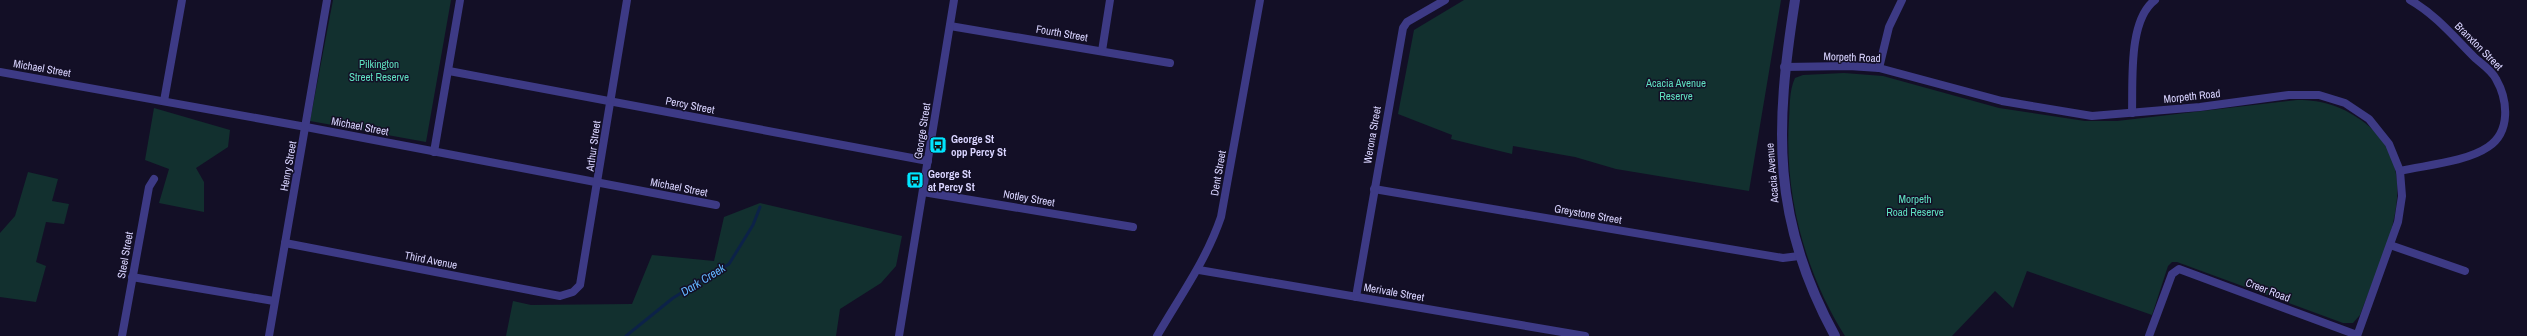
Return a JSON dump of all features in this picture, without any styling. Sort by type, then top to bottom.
[{"type":"street","points":[[164,100],[182,0]]},
{"type":"street","name":"Henry Street","points":[[269,336],[327,0]]},
{"type":"street","points":[[434,152],[460,0]]},
{"type":"street","name":"Arthur Street","points":[[573,292],[580,285],[599,183],[628,0]]},
{"type":"street","name":"George Street","points":[[899,336],[954,0]]},
{"type":"street","points":[[1102,51],[1110,0]]},
{"type":"street","name":"Dent Street","points":[[1157,336],[1199,270],[1212,243],[1220,217],[1260,0]]},
{"type":"street","name":"Werona Street","points":[[1356,297],[1403,28],[1407,22],[1445,0]]},
{"type":"street","name":"Acacia Avenue","points":[[1795,0],[1784,67],[1780,122],[1782,166],[1788,210],[1800,256],[1816,299],[1835,336]]},
{"type":"street","points":[[1879,68],[1888,27],[1902,0]]},
{"type":"street","points":[[2132,113],[2138,25],[2150,4],[2156,0]]},
{"type":"street","name":"Branxton Street","points":[[2400,171],[2471,155],[2488,147],[2500,134],[2506,116],[2505,98],[2496,78],[2426,9],[2410,0]]},
{"type":"street","name":"Fourth Street","points":[[950,26],[1170,63]]},
{"type":"street","name":"Morpeth Road","points":[[1784,67],[1879,68],[2002,101],[2092,116],[2200,108],[2289,94],[2319,95],[2345,103],[2369,120],[2388,144],[2400,171],[2402,196],[2398,222],[2357,336]]},
{"type":"street","name":"Percy Street","points":[[449,71],[928,161]]},
{"type":"street","name":"Michael Street","points":[[0,72],[164,100],[716,205]]},
{"type":"street","name":"Steel Street","points":[[122,336],[148,187],[154,179]]},
{"type":"street","name":"Greystone Street","points":[[1374,189],[1783,258],[1800,256]]},
{"type":"street","name":"Notley Street","points":[[923,192],[1133,227]]},
{"type":"street","name":"Third Avenue","points":[[285,243],[560,296],[573,292]]},
{"type":"street","points":[[2390,245],[2465,271]]},
{"type":"street","name":"Merivale Street","points":[[1199,270],[1584,336]]},
{"type":"street","name":"Creer Road","points":[[2149,336],[2172,274],[2176,270],[2183,270],[2357,336]]},
{"type":"street","points":[[132,277],[274,301]]},
{"type":"green space","name":"Pilkington Street Reserve","points":[[333,0],[451,0],[426,142],[310,121]]},
{"type":"green space","name":"Acacia Avenue Reserve","points":[[1464,0],[1781,0],[1749,191],[1616,169],[1575,157],[1513,146],[1512,154],[1451,139],[1452,135],[1398,114],[1414,30]]},
{"type":"green space","name":"Morpeth Road Reserve","points":[[1844,73],[1883,76],[1999,108],[2085,121],[2117,121],[2297,100],[2316,101],[2341,109],[2365,123],[2384,143],[2394,166],[2397,190],[2395,215],[2388,241],[2360,315],[2353,323],[2343,323],[2177,262],[2172,262],[2168,266],[2152,315],[2027,271],[2013,308],[1995,291],[1952,336],[1845,336],[1831,312],[1808,259],[1794,204],[1788,148],[1790,99],[1795,78],[1803,75]]},
{"type":"green space","points":[[154,108],[230,130],[228,147],[196,168],[204,182],[204,212],[159,203],[169,169],[145,160]]},
{"type":"green space","points":[[28,172],[58,179],[52,201],[69,204],[64,224],[46,222],[36,262],[46,266],[36,302],[0,297],[0,233],[15,216]]},
{"type":"green space","points":[[760,203],[902,236],[896,266],[881,283],[840,309],[836,336],[506,336],[513,301],[531,305],[632,304],[652,255],[714,261],[724,217]]},
{"type":"waterway","name":"Dark Creek","points":[[626,336],[673,298],[729,264],[753,225],[760,207]]},
{"type":"place","name":"George St opp Percy St","points":[[938,145]]},
{"type":"place","name":"George St at Percy St","points":[[915,180]]}]
